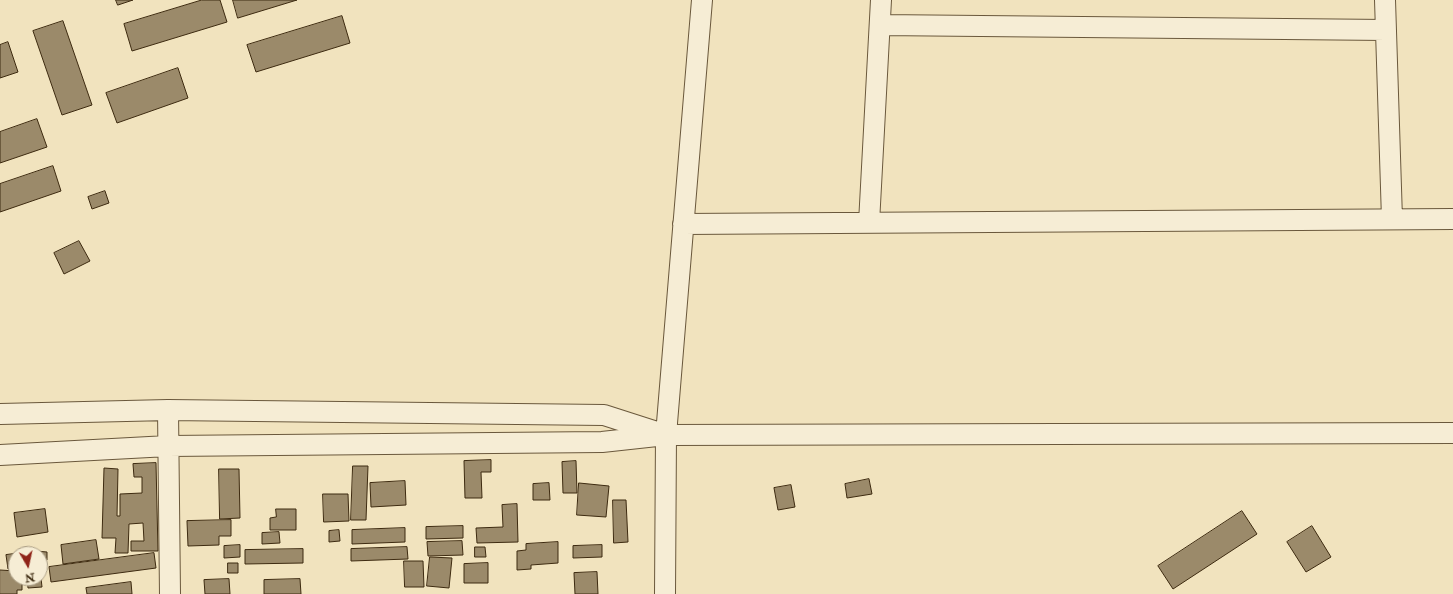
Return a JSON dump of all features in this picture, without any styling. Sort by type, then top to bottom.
[{"type":"street","points":[[665,594],[666,435],[702,0]]},
{"type":"street","points":[[869,223],[881,0]]},
{"type":"street","points":[[1385,0],[1392,219]]},
{"type":"street","points":[[880,25],[1386,30]]},
{"type":"street","points":[[683,224],[1453,219]]},
{"type":"street","points":[[0,414],[168,410],[604,415],[666,435]]},
{"type":"street","points":[[168,410],[170,594]]},
{"type":"street","points":[[0,455],[168,446],[602,442],[666,435],[1453,433]]},
{"type":"building","points":[[116,0],[133,0],[118,5]]},
{"type":"building","points":[[202,0],[220,0],[227,22],[132,51],[124,24]]},
{"type":"building","points":[[233,0],[297,0],[238,18]]},
{"type":"building","points":[[342,16],[350,43],[256,72],[247,45]]},
{"type":"building","points":[[63,21],[92,105],[62,115],[33,31]]},
{"type":"building","points":[[8,42],[18,72],[0,78],[0,45]]},
{"type":"building","points":[[178,68],[188,98],[117,123],[106,93]]},
{"type":"building","points":[[37,119],[47,147],[0,163],[0,132]]},
{"type":"building","points":[[53,166],[61,191],[0,212],[0,184]]},
{"type":"building","points":[[105,191],[109,203],[92,209],[88,197]]},
{"type":"building","points":[[79,241],[90,261],[64,274],[54,253]]},
{"type":"building","points":[[491,460],[491,472],[481,472],[482,498],[465,498],[464,461]]},
{"type":"building","points":[[576,461],[577,493],[563,493],[562,462]]},
{"type":"building","points":[[156,463],[158,551],[131,551],[131,541],[144,541],[143,523],[129,524],[128,553],[115,553],[116,538],[102,538],[104,468],[118,469],[117,516],[120,516],[120,494],[142,493],[142,477],[134,477],[133,464]]},
{"type":"building","points":[[353,466],[368,466],[366,520],[351,520]]},
{"type":"building","points":[[219,469],[239,469],[240,518],[220,519]]},
{"type":"building","points":[[869,479],[872,494],[847,498],[845,484]]},
{"type":"building","points":[[405,481],[406,505],[371,507],[370,483]]},
{"type":"building","points":[[549,483],[550,500],[533,500],[533,484]]},
{"type":"building","points":[[579,483],[609,486],[606,517],[577,515]]},
{"type":"building","points":[[791,485],[795,507],[778,510],[774,488]]},
{"type":"building","points":[[323,494],[348,494],[349,521],[324,522]]},
{"type":"building","points":[[613,500],[626,500],[628,542],[614,543]]},
{"type":"building","points":[[517,504],[518,542],[477,543],[476,528],[503,527],[502,505]]},
{"type":"building","points":[[45,509],[48,532],[17,537],[14,513]]},
{"type":"building","points":[[276,509],[296,509],[296,530],[270,530],[270,518],[276,517]]},
{"type":"building","points":[[1242,511],[1257,534],[1173,589],[1158,566]]},
{"type":"building","points":[[231,520],[231,536],[219,536],[219,545],[188,546],[187,521]]},
{"type":"building","points":[[463,526],[463,538],[426,539],[426,527]]},
{"type":"building","points":[[1312,526],[1331,557],[1306,572],[1287,542]]},
{"type":"building","points":[[405,528],[405,542],[352,544],[352,530]]},
{"type":"building","points":[[339,530],[340,541],[329,542],[329,531]]},
{"type":"building","points":[[279,532],[280,543],[262,544],[262,533]]},
{"type":"building","points":[[96,540],[99,559],[63,564],[61,545]]},
{"type":"building","points":[[462,541],[463,555],[428,556],[427,542]]},
{"type":"building","points":[[558,542],[558,563],[531,565],[531,569],[517,570],[517,551],[526,550],[526,544]]},
{"type":"building","points":[[240,545],[240,557],[224,558],[224,546]]},
{"type":"building","points":[[602,545],[602,557],[573,558],[573,546]]},
{"type":"building","points":[[407,547],[408,559],[351,561],[351,549]]},
{"type":"building","points":[[475,547],[485,547],[486,557],[475,557]]},
{"type":"building","points":[[303,549],[303,563],[245,564],[245,550]]},
{"type":"building","points":[[154,553],[156,568],[51,582],[49,567]]},
{"type":"building","points":[[6,555],[8,555],[8,569]]},
{"type":"building","points":[[430,557],[452,558],[449,588],[427,586]]},
{"type":"building","points":[[404,561],[423,561],[424,587],[405,587]]},
{"type":"building","points":[[228,563],[238,563],[238,573],[228,573]]},
{"type":"building","points":[[488,563],[488,583],[464,583],[464,564]]},
{"type":"building","points":[[0,570],[8,570],[8,586],[22,586],[22,590],[17,590],[17,594],[0,594]]},
{"type":"building","points":[[597,572],[598,594],[575,594],[574,573]]},
{"type":"building","points":[[229,579],[230,594],[205,594],[204,580]]},
{"type":"building","points":[[300,579],[301,594],[264,594],[264,580]]},
{"type":"building","points":[[131,582],[132,594],[87,594],[86,588]]},
{"type":"building","points":[[28,586],[42,587],[28,588]]}]
